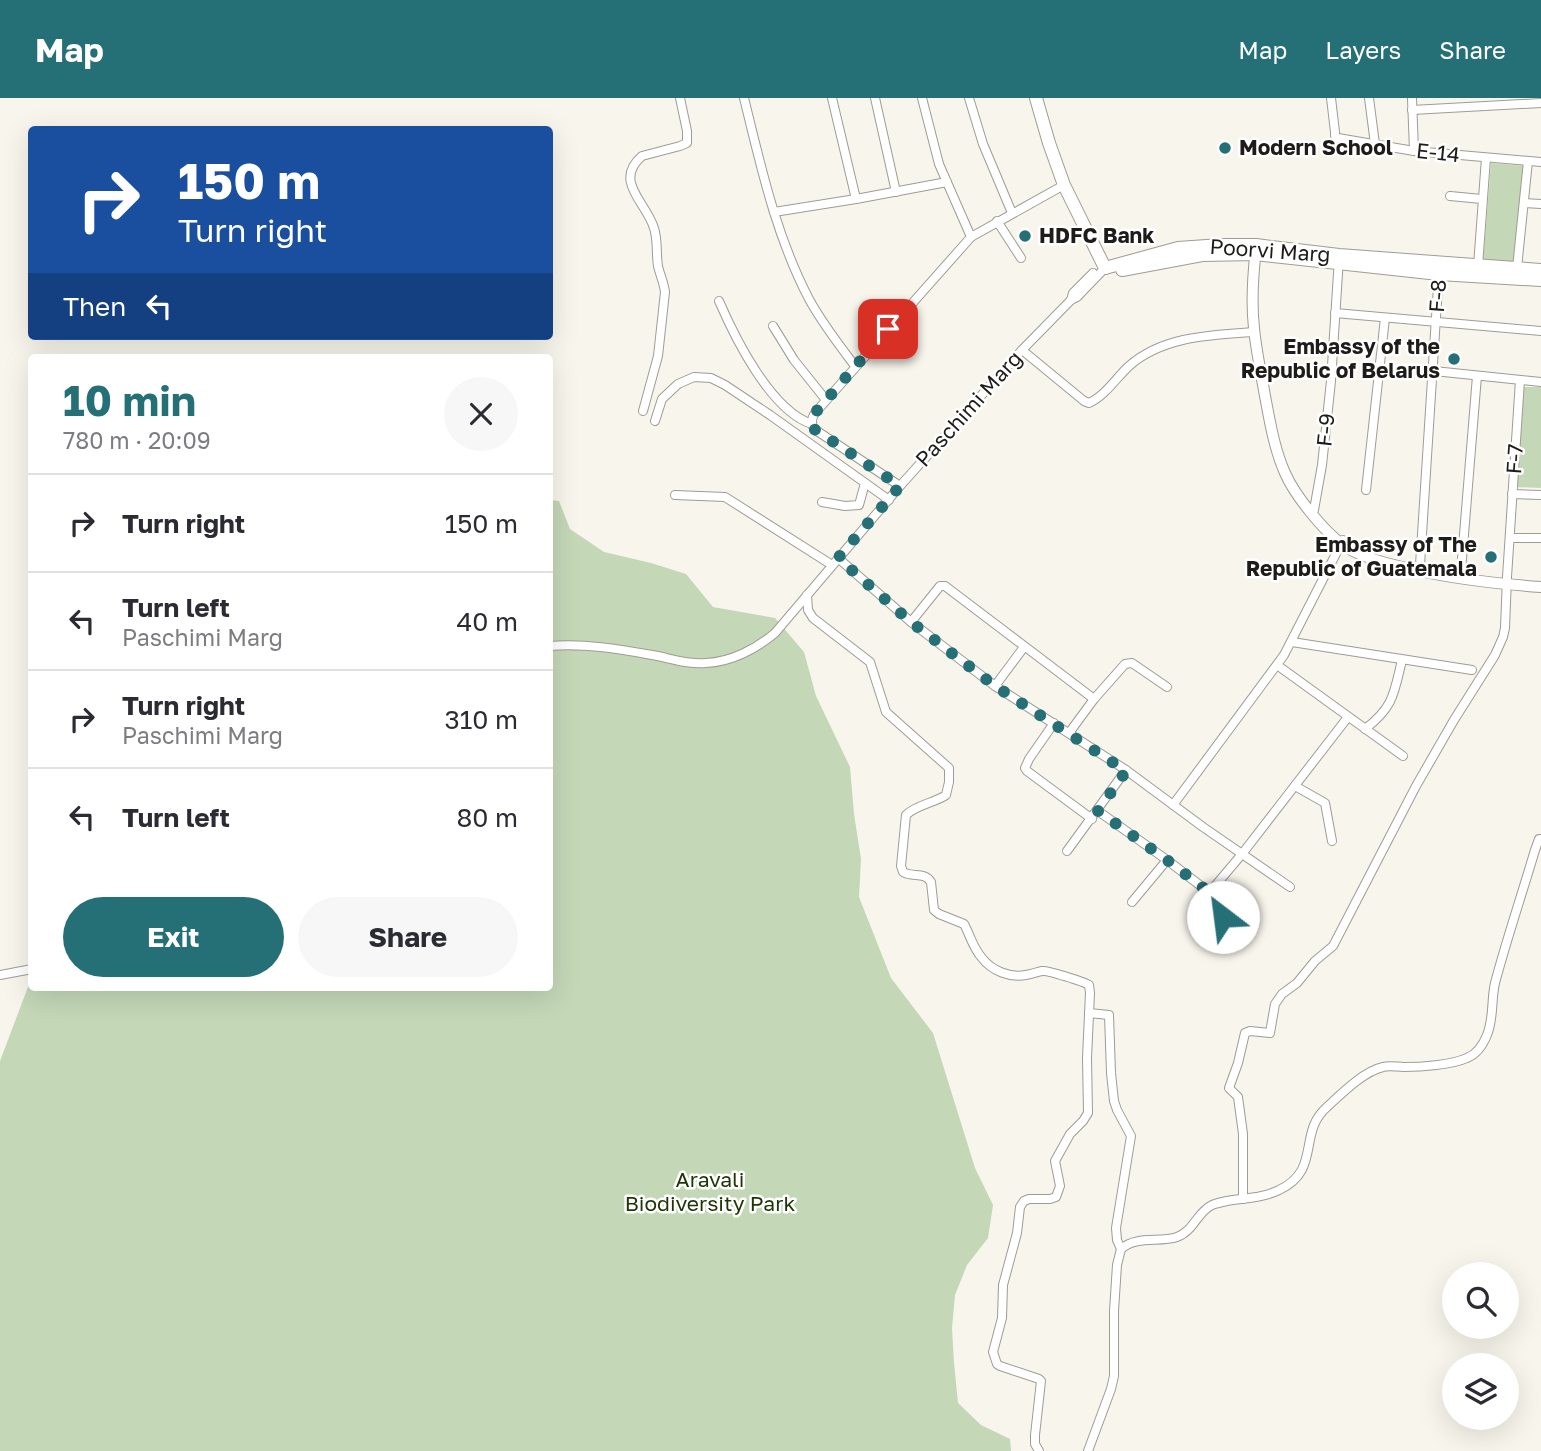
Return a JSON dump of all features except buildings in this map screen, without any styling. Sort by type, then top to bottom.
[{"type":"main road","points":[[1036,98],[1064,185],[1104,266]]},
{"type":"main road","name":"Poorvi Marg","points":[[1104,266],[1178,248],[1258,250],[1541,279]]},
{"type":"main road","name":"Poorvi Marg","points":[[1440,269],[1478,265],[1541,270]]},
{"type":"street","points":[[643,411],[658,356],[665,292],[658,269],[654,228],[631,185],[630,173],[642,156],[687,143],[680,98]]},
{"type":"street","points":[[744,98],[765,184],[787,249],[809,299],[855,366]]},
{"type":"street","points":[[832,98],[856,199]]},
{"type":"street","points":[[875,98],[897,192]]},
{"type":"street","points":[[922,98],[933,145],[971,237]]},
{"type":"street","points":[[969,98],[983,144],[1012,213]]},
{"type":"street","name":"E-14","points":[[1331,98],[1335,136],[1414,151],[1541,162]]},
{"type":"street","points":[[1368,98],[1375,144]]},
{"type":"street","points":[[1412,98],[1414,151]]},
{"type":"street","points":[[1412,110],[1541,103]]},
{"type":"street","points":[[1478,265],[1486,158]]},
{"type":"street","points":[[1517,268],[1528,161]]},
{"type":"street","points":[[774,212],[947,182]]},
{"type":"street","points":[[811,424],[814,414],[855,366],[971,237],[1064,185]]},
{"type":"street","points":[[1450,196],[1482,199]]},
{"type":"street","points":[[1524,203],[1541,204]]},
{"type":"street","points":[[997,221],[1021,258]]},
{"type":"street","points":[[1258,250],[1253,297],[1254,332],[1275,444],[1286,475],[1297,495],[1314,516],[1361,554],[1395,565],[1432,574],[1507,581],[1541,581]]},
{"type":"street","points":[[1258,250],[1258,327],[1280,447],[1296,488],[1323,521],[1343,541],[1364,551],[1420,565],[1541,587]]},
{"type":"street","name":"F-9","points":[[1314,510],[1320,484],[1333,364],[1339,260]]},
{"type":"street","name":"Paschimi Marg","points":[[553,646],[588,646],[652,654],[692,663],[716,662],[748,651],[764,642],[775,633],[900,486],[1071,300],[1073,293],[1104,266]]},
{"type":"street","name":"F-8","points":[[1420,565],[1440,269]]},
{"type":"street","points":[[719,301],[750,361],[780,401],[819,433],[900,486]]},
{"type":"street","points":[[1335,313],[1541,331]]},
{"type":"street","points":[[1366,490],[1385,318]]},
{"type":"street","points":[[772,326],[794,360],[826,400]]},
{"type":"street","points":[[1023,350],[1089,403],[1096,400],[1128,367],[1158,347],[1191,338],[1254,332]]},
{"type":"street","points":[[1434,371],[1541,382]]},
{"type":"street","points":[[1461,571],[1477,376]]},
{"type":"street","points":[[655,421],[662,399],[678,384],[694,377],[711,378],[770,415],[889,500]]},
{"type":"street","name":"F-7","points":[[1242,1199],[1243,1134],[1238,1097],[1229,1088],[1245,1032],[1270,1033],[1275,1004],[1282,994],[1297,983],[1315,961],[1333,946],[1416,786],[1500,646],[1505,628],[1520,380]]},
{"type":"street","points":[[822,502],[845,506],[859,505],[865,483]]},
{"type":"street","points":[[1512,494],[1541,495]]},
{"type":"street","points":[[675,495],[725,496],[835,562],[995,686],[1126,771],[1290,887]]},
{"type":"street","points":[[1510,538],[1541,538]]},
{"type":"street","points":[[1174,805],[1292,642],[1343,541]]},
{"type":"street","points":[[911,622],[943,585],[1094,699]]},
{"type":"street","points":[[807,595],[808,610],[813,618],[870,662],[886,712],[949,768],[946,795],[933,803],[911,810],[906,815],[901,866],[903,872],[909,875],[921,874],[928,878],[931,882],[934,910],[964,924],[980,957],[992,968],[1019,976],[1041,971],[1050,972],[1087,983],[1090,989],[1088,1113],[1070,1134],[1055,1161],[1060,1186],[1056,1197],[1029,1199],[1020,1207],[1015,1242],[1003,1285],[1002,1318],[993,1352],[1000,1366],[1041,1381],[1035,1440],[1039,1451]]},
{"type":"street","points":[[1292,642],[1472,670]]},
{"type":"street","points":[[995,686],[1024,647]]},
{"type":"street","points":[[1365,729],[1390,704],[1402,660]]},
{"type":"street","points":[[1069,733],[1121,666],[1128,662],[1167,687]]},
{"type":"street","points":[[1277,665],[1403,756]]},
{"type":"street","points":[[1210,892],[1348,717]]},
{"type":"street","points":[[1054,723],[1025,768],[1092,819]]},
{"type":"street","points":[[1067,851],[1126,771]]},
{"type":"street","points":[[1295,786],[1325,803],[1332,841]]},
{"type":"street","points":[[1098,811],[1210,892],[1227,907],[1224,920],[1247,938]]},
{"type":"street","points":[[1121,1249],[1131,1243],[1177,1237],[1191,1228],[1211,1205],[1269,1195],[1294,1182],[1305,1164],[1316,1119],[1328,1105],[1367,1074],[1384,1067],[1415,1067],[1457,1061],[1477,1052],[1491,1026],[1491,1002],[1496,979],[1535,850],[1541,839]]},
{"type":"street","points":[[1132,902],[1167,860]]},
{"type":"street","points":[[0,975],[28,970]]},
{"type":"street","points":[[1088,1451],[1114,1376],[1114,1311],[1117,1265],[1121,1249],[1115,1234],[1131,1136],[1114,1101],[1109,1015],[1089,1013]]},
{"type":"green space","points":[[1491,163],[1527,166],[1515,264],[1483,262]]},
{"type":"green space","points":[[1520,387],[1541,387],[1541,488],[1515,487]]},
{"type":"green space","name":"Aravali Biodiversity Park","points":[[553,500],[559,501],[570,529],[604,552],[686,574],[713,607],[775,618],[804,652],[816,696],[850,767],[861,859],[859,897],[891,978],[933,1033],[975,1168],[993,1205],[988,1238],[967,1265],[955,1295],[952,1328],[954,1363],[958,1403],[981,1425],[1010,1439],[1011,1451],[0,1451],[0,1061],[28,987],[28,991],[553,991]]},
{"type":"place","name":"Modern School","points":[[1225,148]]},
{"type":"place","name":"HDFC Bank","points":[[1025,236]]},
{"type":"place","name":"Embassy of the Republic of Belarus","points":[[1454,359]]},
{"type":"place","name":"Embassy of The Republic of Guatemala","points":[[1491,557]]},
{"type":"route","points":[[888,329],[812,419],[814,429],[900,486],[838,558],[911,622],[995,686],[1126,771],[1098,811],[1227,906],[1228,911],[1223,917]]}]
